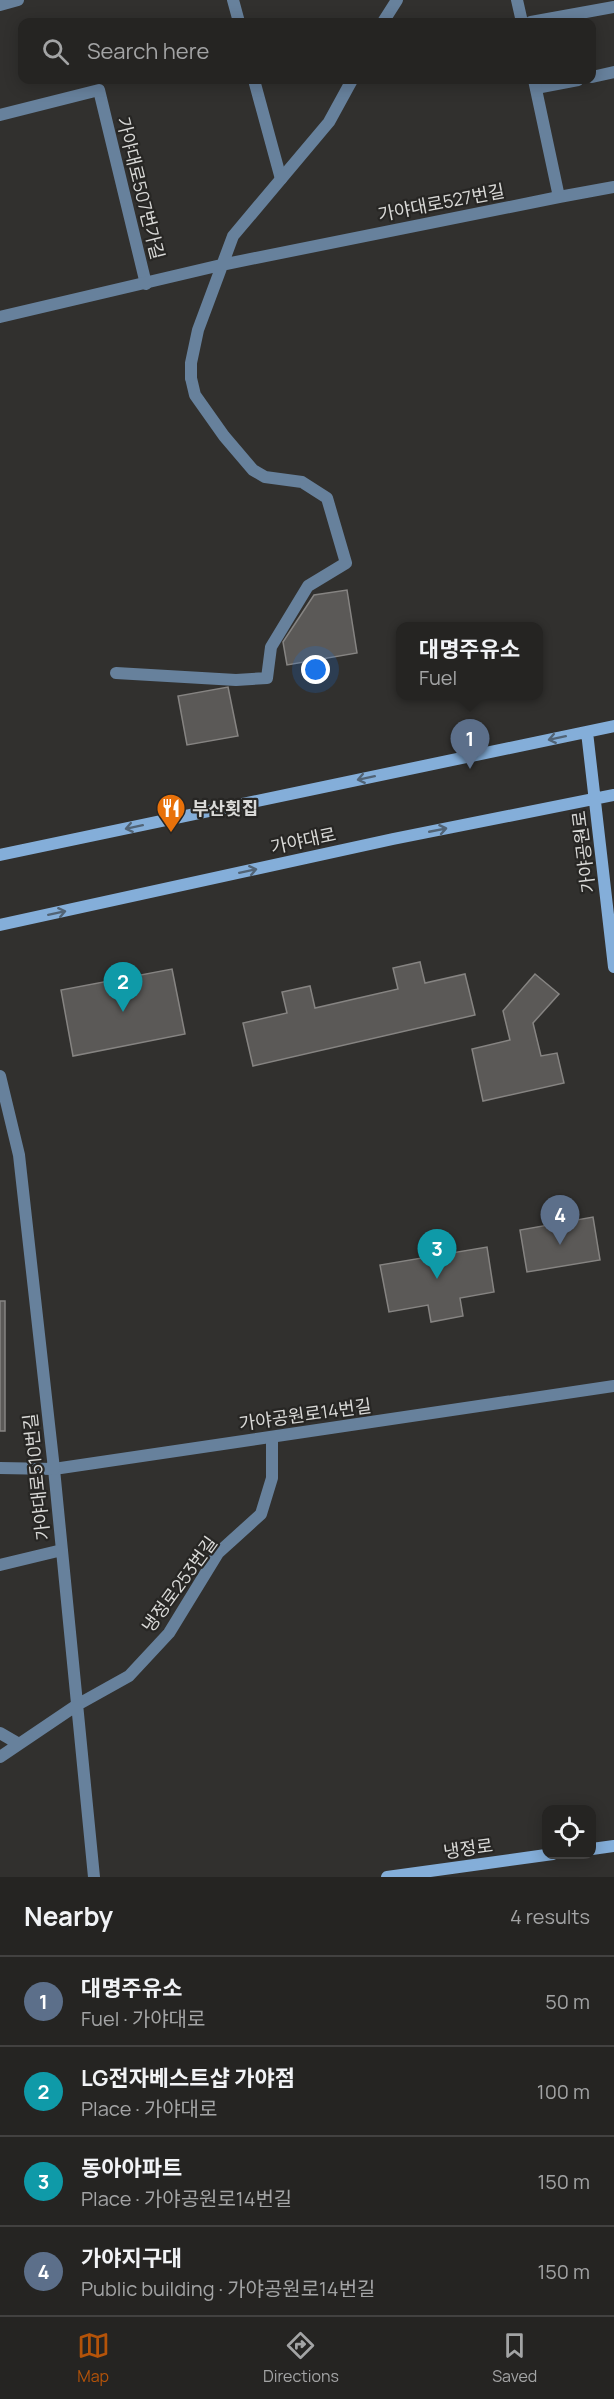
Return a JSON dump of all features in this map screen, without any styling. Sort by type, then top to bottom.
[{"type":"main road","points":[[0,855],[614,726]]},
{"type":"main road","name":"가야공원로","points":[[587,732],[614,968]]},
{"type":"main road","name":"가야대로","points":[[0,925],[393,839],[614,795]]},
{"type":"main road","points":[[596,1848],[614,1846]]},
{"type":"main road","name":"냉정로","points":[[387,1877],[542,1856]]},
{"type":"street","points":[[0,5],[18,0]]},
{"type":"street","points":[[232,0],[238,18]]},
{"type":"street","points":[[386,18],[397,0]]},
{"type":"street","points":[[517,0],[521,18]]},
{"type":"street","points":[[553,18],[614,7]]},
{"type":"street","points":[[596,76],[614,72]]},
{"type":"street","points":[[255,84],[281,179]]},
{"type":"street","points":[[116,673],[236,680],[267,678],[271,647],[308,586],[346,563],[327,498],[302,482],[266,477],[253,470],[224,436],[195,395],[190,378],[190,363],[198,330],[233,236],[329,122],[350,84]]},
{"type":"street","points":[[535,84],[559,197]]},
{"type":"street","name":"가야대로507번가길","points":[[0,115],[99,90],[146,284],[0,317]]},
{"type":"street","name":"가야대로527번길","points":[[146,284],[221,265],[614,187]]},
{"type":"street","name":"가야대로510번길","points":[[0,1076],[19,1155],[54,1469],[94,1877]]},
{"type":"street","name":"가야공원로14번길","points":[[0,1468],[54,1469],[614,1386]]},
{"type":"street","name":"냉정로253번길","points":[[0,1757],[77,1705],[129,1676],[169,1633],[219,1553],[261,1514],[272,1478],[272,1437]]},
{"type":"street","points":[[0,1564],[62,1550]]},
{"type":"street","points":[[0,1733],[19,1744]]},
{"type":"building","points":[[347,590],[357,653],[287,665],[283,642],[314,595]]},
{"type":"building","points":[[228,687],[238,736],[187,745],[178,696]]},
{"type":"building","points":[[420,962],[425,983],[465,974],[475,1015],[253,1066],[243,1023],[287,1013],[282,992],[310,986],[315,1008],[398,989],[393,968]]},
{"type":"building","points":[[172,969],[185,1034],[73,1056],[61,990]]},
{"type":"building","points":[[535,974],[559,994],[533,1023],[541,1056],[557,1053],[564,1083],[483,1101],[472,1049],[510,1040],[503,1011]]},
{"type":"building","points":[[593,1217],[600,1260],[527,1272],[520,1230]]},
{"type":"building","points":[[487,1247],[494,1292],[460,1298],[463,1316],[431,1322],[428,1305],[389,1312],[380,1265]]},
{"type":"building","points":[[0,1301],[5,1301],[5,1431],[0,1431]]},
{"type":"place","name":"대명주유소","points":[[470,769]]},
{"type":"place","name":"부산횟집","points":[[171,834]]},
{"type":"place","name":"LG전자베스트샵 가야점","points":[[123,1012]]},
{"type":"place","name":"가야지구대","points":[[560,1245]]},
{"type":"place","name":"동아아파트","points":[[437,1279]]}]
